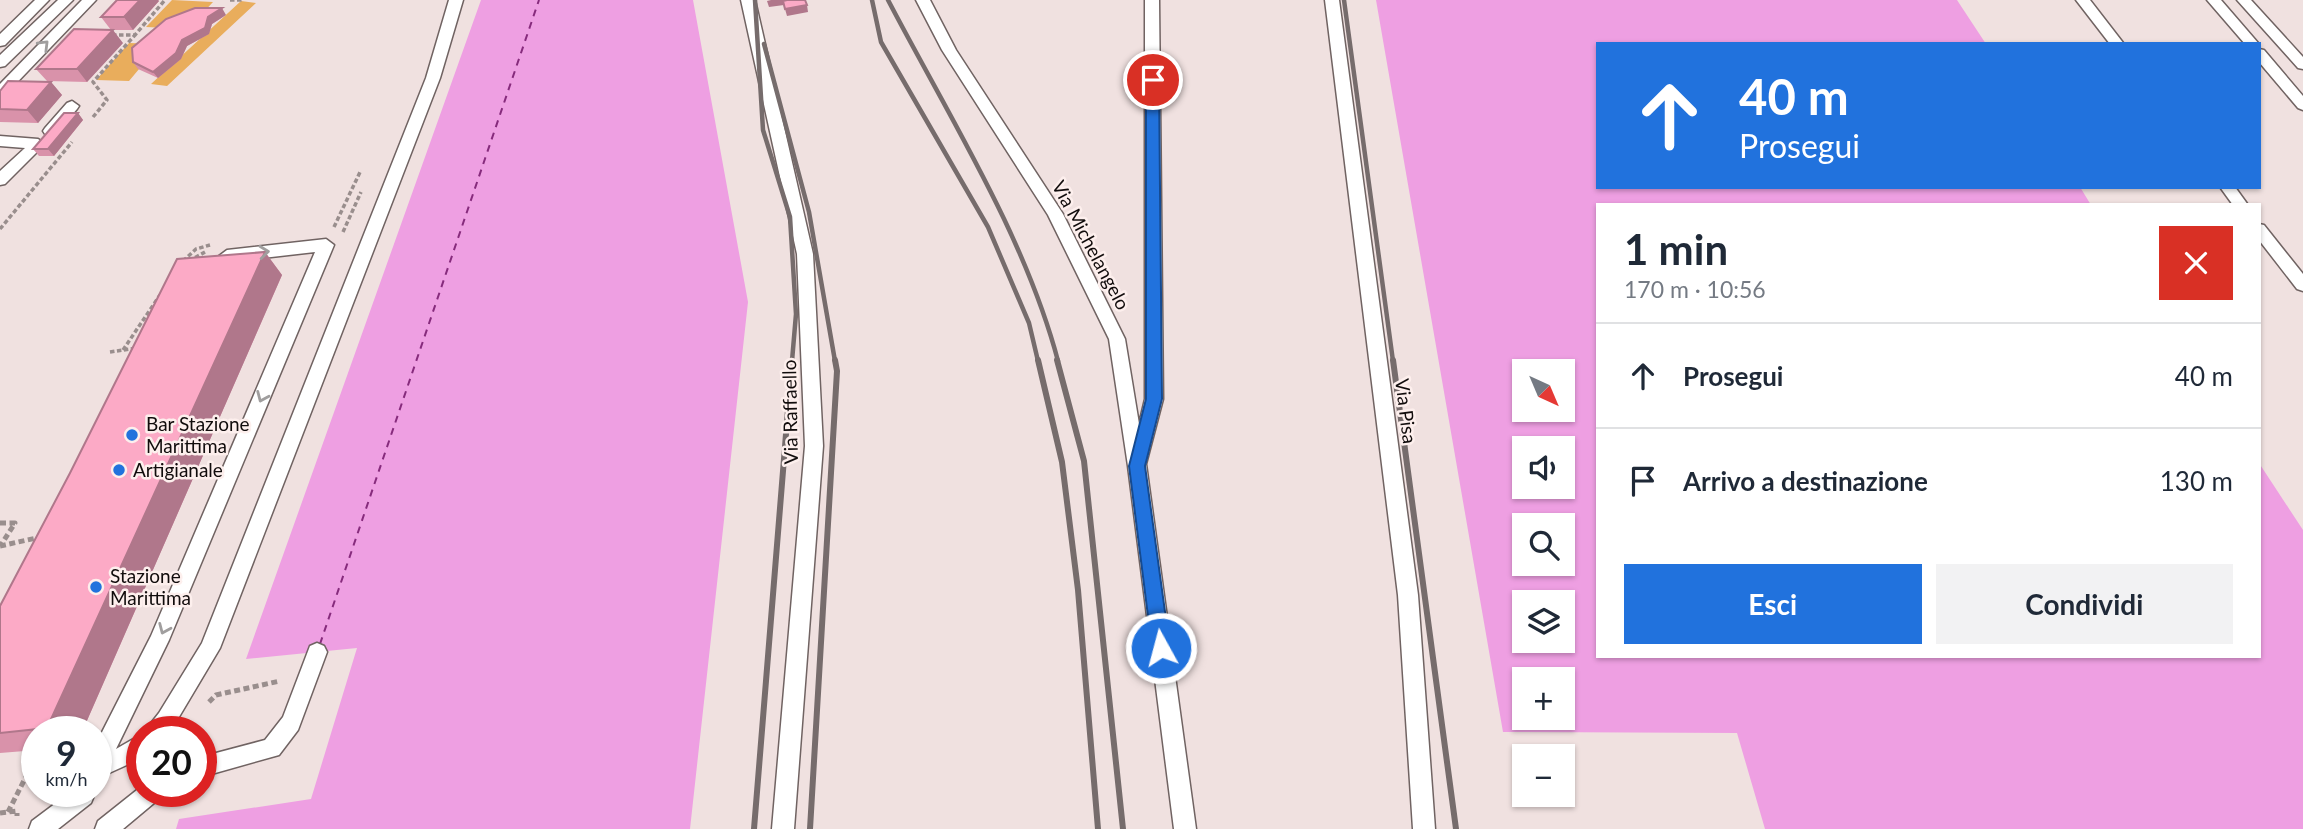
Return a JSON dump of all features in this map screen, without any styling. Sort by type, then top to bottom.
[{"type":"lane","points":[[0,42],[43,0]]},
{"type":"lane","points":[[0,64],[66,0]]},
{"type":"lane","points":[[0,92],[89,0]]},
{"type":"lane","points":[[168,716],[210,648],[433,79],[456,0]]},
{"type":"lane","name":"Via Raffaello","points":[[748,0],[805,254],[814,432],[783,829]]},
{"type":"lane","name":"Via Michelangelo","points":[[923,0],[949,50],[1055,214],[1117,340],[1137,466],[1185,829]]},
{"type":"lane","points":[[1137,466],[1154,399],[1152,0]]},
{"type":"lane","name":"Via Pisa","points":[[1332,0],[1408,595],[1424,829]]},
{"type":"lane","points":[[2083,0],[2115,42]]},
{"type":"lane","points":[[2214,0],[2250,42]]},
{"type":"lane","points":[[2244,0],[2303,65]]},
{"type":"lane","points":[[2261,55],[2303,104]]},
{"type":"lane","points":[[0,180],[38,144],[72,106]]},
{"type":"lane","points":[[0,141],[38,144]]},
{"type":"lane","points":[[2229,189],[2239,203]]},
{"type":"lane","points":[[2261,232],[2303,285]]},
{"type":"lane","points":[[112,735],[159,640],[326,245],[210,260]]},
{"type":"lane","points":[[217,763],[272,748],[291,723],[317,652]]},
{"type":"lane","points":[[40,829],[69,807]]},
{"type":"lane","points":[[106,829],[133,807]]},
{"type":"lane","points":[[126,829],[145,807]]},
{"type":"path","points":[[108,35],[135,35],[165,0]]},
{"type":"path","points":[[230,0],[243,0]]},
{"type":"path","points":[[110,352],[146,348]]},
{"type":"path","points":[[0,523],[15,523],[0,546]]},
{"type":"path","points":[[0,546],[42,536]]},
{"type":"path","points":[[206,705],[216,695],[309,675]]},
{"type":"path","points":[[8,812],[21,786]]},
{"type":"path","points":[[0,813],[17,811],[18,820]]},
{"type":"shaded area","points":[[172,0],[213,2],[188,29],[146,27]]},
{"type":"shaded area","points":[[481,0],[693,0],[748,302],[690,829],[176,829],[179,819],[311,799],[357,648],[246,659]]},
{"type":"shaded area","points":[[1376,0],[1957,0],[1985,42],[1596,42],[1596,189],[2081,189],[2090,203],[1596,203],[1596,658],[2261,658],[2261,466],[2303,530],[2303,829],[1765,829],[1737,733],[1503,732]]},
{"type":"shaded area","points":[[241,1],[256,3],[167,86],[151,84]]},
{"type":"shaded area","points":[[129,43],[160,44],[129,81],[96,80]]},
{"type":"building","points":[[117,0],[140,0],[124,17],[101,17]]},
{"type":"building","points":[[805,0],[807,5],[785,9],[783,1]]},
{"type":"building","points":[[195,8],[222,8],[208,17],[205,28],[182,40],[176,53],[153,72],[133,62],[132,48],[166,19]]},
{"type":"building","points":[[74,29],[113,30],[77,69],[36,69]]},
{"type":"building","points":[[8,81],[51,82],[27,110],[0,109],[0,91]]},
{"type":"building","points":[[64,113],[78,113],[48,149],[33,149]]},
{"type":"building","name":"Stazione Marittima","points":[[265,252],[52,716],[21,716],[21,731],[0,733],[0,606],[177,259]]},
{"type":"ferry route","points":[[320,644],[539,0]]},
{"type":"railway","points":[[755,0],[763,130],[790,217],[796,314],[792,361]]},
{"type":"railway","points":[[872,0],[881,42],[988,227],[1029,323],[1038,361]]},
{"type":"railway","points":[[888,0],[1006,222],[1044,314],[1058,361]]},
{"type":"railway","points":[[1344,0],[1393,361]]},
{"type":"railway","points":[[764,44],[809,212],[835,361]]},
{"type":"railway","points":[[754,829],[792,360]]},
{"type":"railway","points":[[810,829],[837,371],[835,360]]},
{"type":"railway","points":[[1038,360],[1062,462],[1078,590],[1098,829]]},
{"type":"railway","points":[[1057,360],[1084,461],[1123,829]]},
{"type":"railway","points":[[1393,360],[1456,829]]},
{"type":"place","name":"Bar Stazione Marittima","points":[[132,435]]},
{"type":"place","name":"Artigianale","points":[[119,470]]},
{"type":"place","name":"Stazione Marittima","points":[[96,587]]},
{"type":"route","points":[[1153,80],[1154,399],[1137,466],[1161,648]]}]
